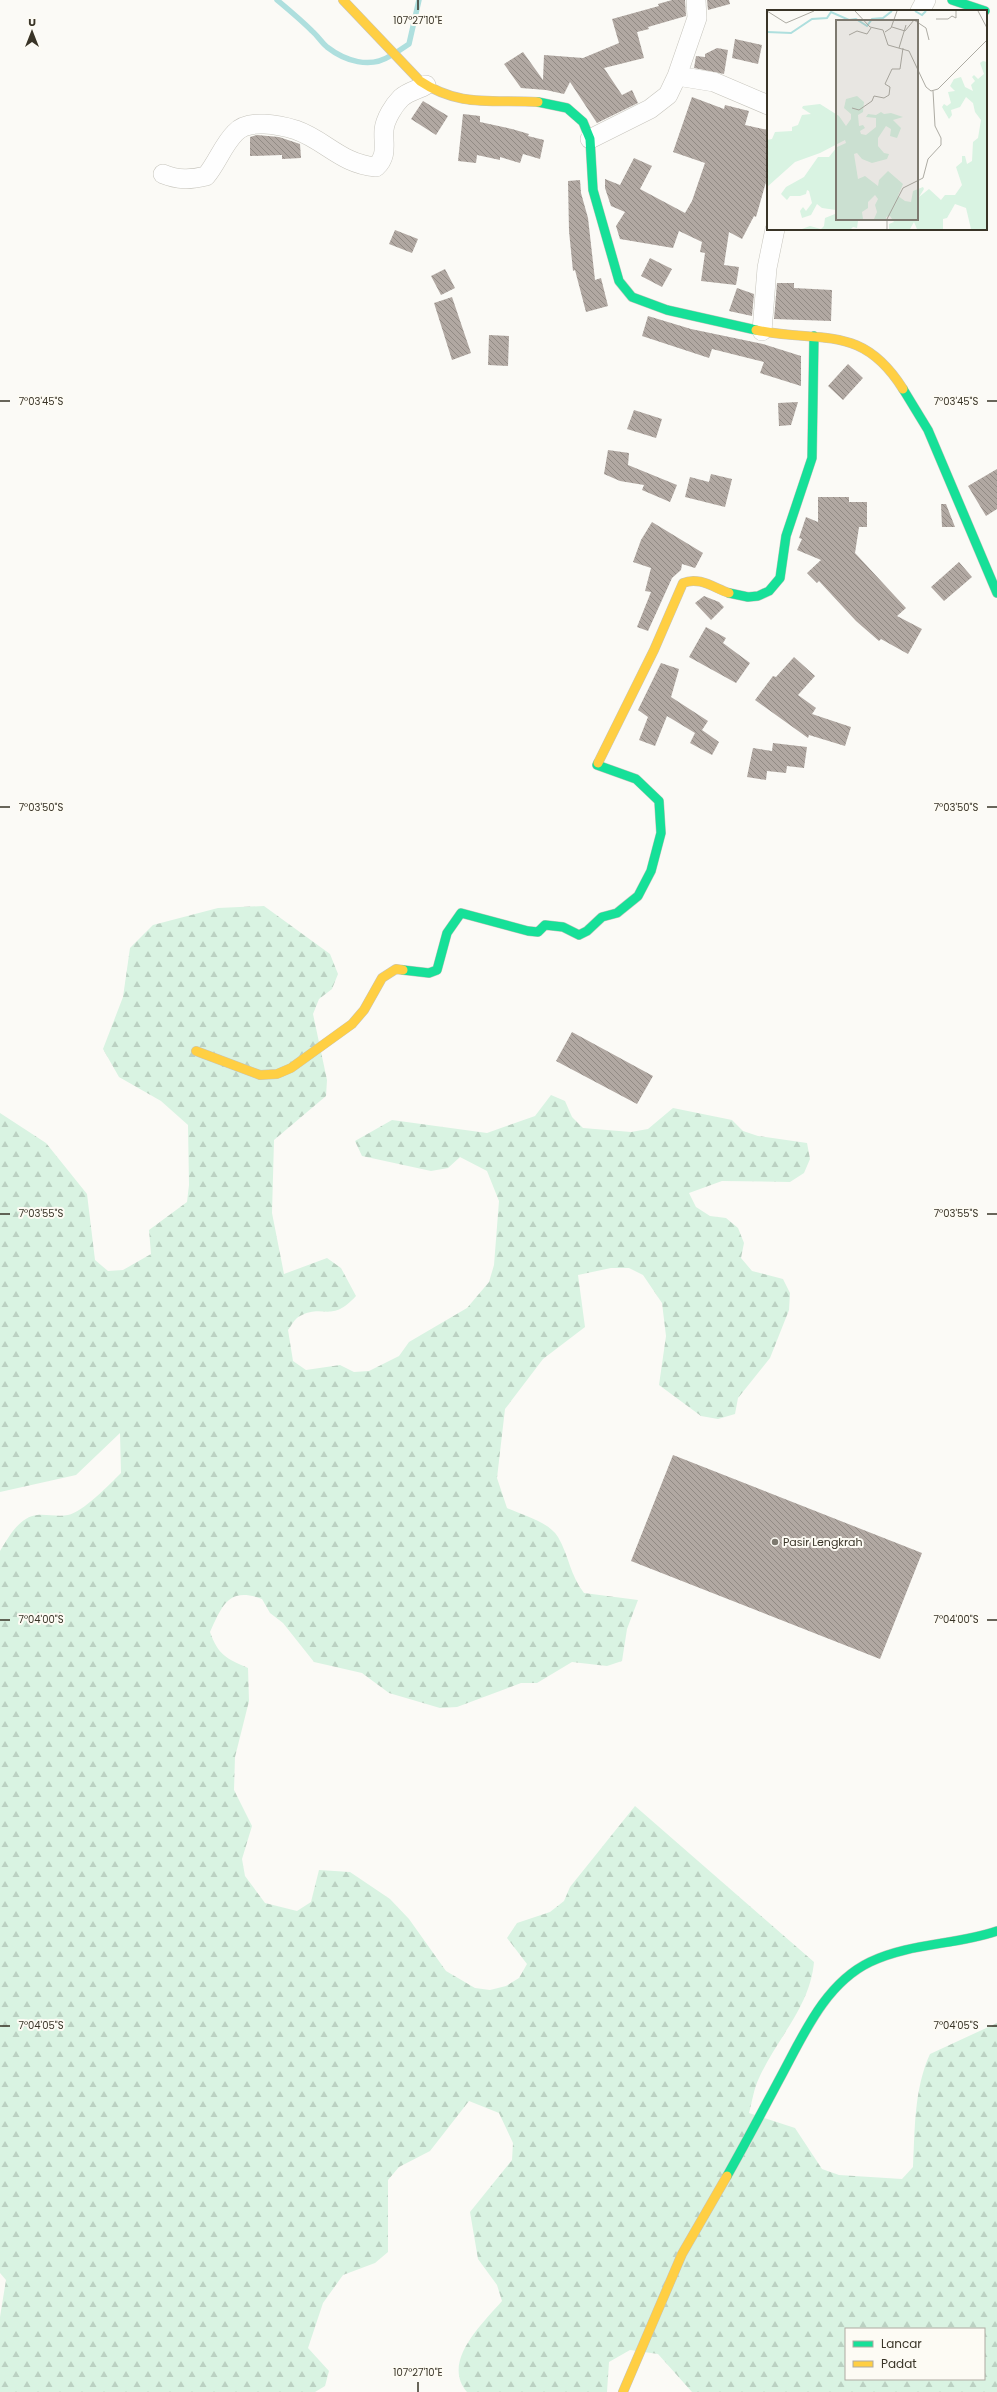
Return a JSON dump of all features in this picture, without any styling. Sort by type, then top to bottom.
[{"type":"street","points":[[343,0],[426,85],[435,91],[478,102],[545,102],[567,108],[575,113],[583,122],[590,139],[594,190],[620,281],[625,291],[632,297],[653,306],[762,331],[832,337],[866,349],[886,364],[928,430],[997,593]]},
{"type":"street","points":[[590,139],[661,102],[668,95],[677,76],[697,18],[696,0]]},
{"type":"street","points":[[921,10],[926,0]]},
{"type":"street","points":[[952,0],[983,10]]},
{"type":"street","points":[[987,11],[997,14]]},
{"type":"street","points":[[677,76],[714,82],[767,105]]},
{"type":"street","points":[[163,174],[175,179],[185,180],[206,176],[235,131],[247,125],[260,124],[296,130],[333,152],[361,166],[376,167],[382,162],[385,153],[384,130],[386,120],[392,110],[401,98],[426,85]]},
{"type":"street","points":[[762,331],[767,268],[775,230]]},
{"type":"street","points":[[196,1051],[254,1073],[276,1074],[306,1059],[320,1046],[352,1024],[364,1010],[382,978],[396,969],[429,973],[437,970],[444,939],[452,923],[461,912],[481,917],[520,931],[538,932],[545,925],[563,926],[579,935],[587,931],[602,917],[617,912],[638,896],[651,871],[661,833],[659,800],[636,779],[597,765],[654,650],[684,583],[691,579],[705,583],[736,597],[745,598],[756,596],[768,591],[781,579],[784,569],[786,538],[793,513],[806,483],[812,457],[814,336]]},
{"type":"street","points":[[623,2392],[682,2254],[740,2153],[815,2014],[834,1990],[853,1973],[894,1953],[974,1939],[997,1931]]},
{"type":"green space","points":[[264,906],[330,954],[338,974],[332,989],[319,999],[313,1014],[327,1080],[326,1096],[274,1140],[272,1213],[284,1274],[327,1258],[341,1268],[356,1296],[340,1309],[327,1312],[315,1311],[308,1313],[298,1317],[292,1324],[288,1330],[293,1361],[306,1370],[340,1365],[354,1372],[369,1371],[399,1356],[409,1342],[467,1308],[489,1282],[494,1265],[499,1201],[487,1171],[460,1157],[448,1168],[431,1171],[362,1156],[355,1141],[392,1120],[487,1133],[535,1116],[551,1095],[565,1101],[572,1117],[583,1128],[631,1132],[648,1129],[673,1108],[732,1120],[743,1131],[758,1136],[807,1143],[810,1159],[804,1173],[790,1182],[722,1181],[689,1193],[696,1207],[710,1216],[726,1218],[738,1228],[744,1243],[741,1258],[752,1271],[783,1279],[790,1293],[789,1310],[770,1358],[738,1398],[735,1414],[718,1419],[701,1416],[659,1385],[666,1336],[662,1303],[643,1275],[629,1268],[611,1268],[578,1275],[585,1327],[543,1359],[505,1409],[497,1478],[507,1508],[542,1523],[554,1532],[562,1544],[579,1586],[584,1593],[638,1600],[627,1629],[622,1661],[607,1666],[572,1662],[537,1683],[521,1683],[457,1707],[440,1708],[389,1693],[362,1673],[314,1662],[283,1623],[270,1613],[262,1599],[242,1595],[228,1600],[219,1613],[210,1632],[216,1646],[224,1655],[234,1662],[248,1668],[249,1701],[235,1757],[234,1790],[252,1826],[242,1859],[245,1876],[265,1903],[297,1911],[311,1902],[319,1870],[350,1872],[390,1899],[409,1919],[446,1971],[475,1988],[490,1990],[506,1986],[519,1978],[527,1964],[507,1938],[517,1923],[550,1912],[564,1901],[570,1887],[635,1806],[814,1962],[811,1978],[800,2008],[766,2063],[754,2091],[749,2113],[795,2128],[822,2169],[839,2175],[902,2179],[913,2167],[918,2095],[930,2054],[997,2023],[997,2392],[692,2392],[658,2354],[630,2350],[609,2362],[607,2392],[467,2392],[460,2380],[459,2368],[461,2356],[475,2332],[502,2301],[497,2285],[478,2259],[470,2212],[512,2160],[513,2143],[499,2113],[469,2101],[430,2151],[399,2167],[388,2180],[388,2252],[375,2263],[343,2275],[323,2303],[308,2348],[329,2371],[325,2386],[315,2392],[0,2392],[0,2317],[6,2280],[0,2273],[0,1551],[19,1524],[25,1520],[37,1515],[64,1516],[74,1513],[96,1497],[121,1473],[120,1433],[76,1475],[0,1492],[0,1113],[46,1143],[87,1194],[95,1260],[108,1271],[123,1270],[151,1254],[149,1230],[187,1202],[189,1185],[188,1125],[161,1101],[119,1077],[103,1049],[123,997],[130,948],[153,925],[218,908]]},
{"type":"building","points":[[672,0],[685,0],[686,16],[648,27],[649,29],[637,32],[644,58],[604,68],[622,95],[632,90],[638,103],[597,123],[570,82],[564,94],[546,90],[521,88],[504,64],[523,52],[543,80],[544,55],[583,58],[619,43],[612,19],[659,6],[658,4]]},
{"type":"building","points":[[707,0],[729,0],[730,4],[708,10]]},
{"type":"building","points":[[735,39],[762,45],[758,64],[732,58]]},
{"type":"building","points":[[717,48],[728,50],[724,74],[694,68],[696,56],[705,57],[705,54]]},
{"type":"building","points":[[692,97],[724,109],[725,105],[749,111],[745,125],[767,130],[767,178],[756,217],[754,216],[742,239],[729,232],[724,265],[739,267],[736,285],[701,281],[705,253],[700,252],[702,242],[679,231],[673,248],[620,239],[616,226],[625,212],[611,206],[605,188],[605,179],[620,185],[634,158],[652,166],[640,189],[685,213],[692,201],[705,163],[673,152]]},
{"type":"building","points":[[423,101],[448,116],[436,135],[411,119]]},
{"type":"building","points":[[463,114],[480,116],[480,122],[512,129],[529,134],[528,136],[544,140],[540,159],[523,154],[520,163],[500,157],[500,160],[477,155],[476,163],[458,161]]},
{"type":"building","points":[[257,135],[279,137],[300,144],[301,158],[282,159],[282,155],[250,156],[250,137]]},
{"type":"building","points":[[580,180],[581,193],[588,218],[595,280],[601,278],[608,306],[586,312],[575,270],[573,271],[569,231],[568,181]]},
{"type":"building","points":[[395,230],[418,239],[412,253],[389,244]]},
{"type":"building","points":[[650,258],[672,269],[662,287],[641,276]]},
{"type":"building","points":[[445,269],[455,288],[441,295],[431,276]]},
{"type":"building","points":[[777,283],[794,283],[794,288],[832,290],[831,321],[774,319]]},
{"type":"building","points":[[737,288],[754,294],[752,316],[729,311]]},
{"type":"building","points":[[452,297],[471,353],[452,360],[434,303]]},
{"type":"building","points":[[648,316],[691,329],[763,344],[801,356],[801,386],[760,373],[764,362],[712,349],[709,358],[642,336]]},
{"type":"building","points":[[489,335],[509,336],[508,366],[488,365]]},
{"type":"building","points":[[848,364],[863,378],[843,400],[828,386]]},
{"type":"building","points":[[798,402],[791,425],[779,426],[778,403]]},
{"type":"building","points":[[634,410],[662,419],[656,438],[627,429]]},
{"type":"building","points":[[608,450],[629,453],[628,465],[677,485],[670,502],[642,490],[644,485],[620,481],[604,474]]},
{"type":"building","points":[[997,469],[997,509],[986,516],[968,486]]},
{"type":"building","points":[[711,474],[732,479],[725,507],[685,497],[690,477],[709,482]]},
{"type":"building","points":[[818,497],[849,497],[849,502],[867,502],[867,527],[859,527],[855,553],[906,608],[897,616],[922,629],[908,654],[881,639],[879,641],[856,621],[819,581],[817,583],[807,573],[821,560],[797,550],[802,539],[799,538],[806,517],[818,522]]},
{"type":"building","points":[[941,504],[946,504],[955,527],[942,527]]},
{"type":"building","points":[[652,522],[703,553],[695,568],[682,564],[681,570],[672,578],[648,631],[637,627],[651,592],[645,591],[651,568],[633,562],[641,540]]},
{"type":"building","points":[[959,562],[972,577],[944,601],[931,587]]},
{"type":"building","points":[[704,596],[719,602],[724,607],[711,620],[695,603]]},
{"type":"building","points":[[706,627],[726,638],[723,643],[750,663],[736,683],[689,657]]},
{"type":"building","points":[[794,657],[815,676],[798,695],[816,708],[812,714],[851,727],[845,746],[809,735],[808,738],[755,700],[773,676],[776,677]]},
{"type":"building","points":[[661,663],[679,669],[671,697],[708,721],[702,730],[719,742],[712,755],[690,743],[695,733],[667,716],[655,746],[639,740],[648,717],[638,710]]},
{"type":"building","points":[[773,743],[807,747],[804,768],[787,766],[786,773],[767,771],[766,780],[747,777],[753,748],[772,751]]},
{"type":"building","points":[[572,1032],[653,1076],[637,1104],[556,1061]]},
{"type":"building","points":[[673,1455],[922,1553],[880,1659],[631,1561]]},
{"type":"waterway","points":[[277,0],[304,23],[327,47],[342,56],[358,62],[366,63],[382,60],[390,56]]},
{"type":"waterway","points":[[397,52],[409,44],[419,0]]},
{"type":"traffic: fast","points":[[952,0],[982,10]]},
{"type":"traffic: fast","points":[[538,102],[567,108],[583,122],[590,139],[593,190],[619,281],[632,297],[667,310],[756,330]]},
{"type":"traffic: fast","points":[[729,593],[748,597],[758,596],[769,591],[780,578],[786,536],[812,458],[814,336]]},
{"type":"traffic: fast","points":[[903,389],[928,430],[997,593]]},
{"type":"traffic: fast","points":[[403,970],[429,973],[437,970],[447,933],[461,913],[528,931],[538,932],[545,925],[563,927],[579,935],[587,931],[602,917],[617,913],[638,896],[651,871],[661,833],[659,801],[636,779],[597,765],[598,763]]},
{"type":"traffic: fast","points":[[727,2176],[806,2030],[827,1998],[840,1984],[854,1972],[870,1962],[885,1956],[901,1951],[981,1936],[997,1931]]},
{"type":"traffic: slow","points":[[343,0],[420,81],[435,90],[463,99],[538,102]]},
{"type":"traffic: slow","points":[[756,330],[779,334],[820,337],[855,345],[871,353],[887,368],[903,389]]},
{"type":"traffic: slow","points":[[598,763],[654,650],[683,583],[689,581],[701,582],[729,593]]},
{"type":"traffic: slow","points":[[196,1051],[260,1075],[277,1074],[291,1068],[352,1024],[364,1010],[382,978],[396,969],[403,970]]},
{"type":"traffic: slow","points":[[623,2392],[682,2254],[727,2176]]},
{"type":"place","name":"Pasir Lengkrah","points":[[775,1542]]}]
